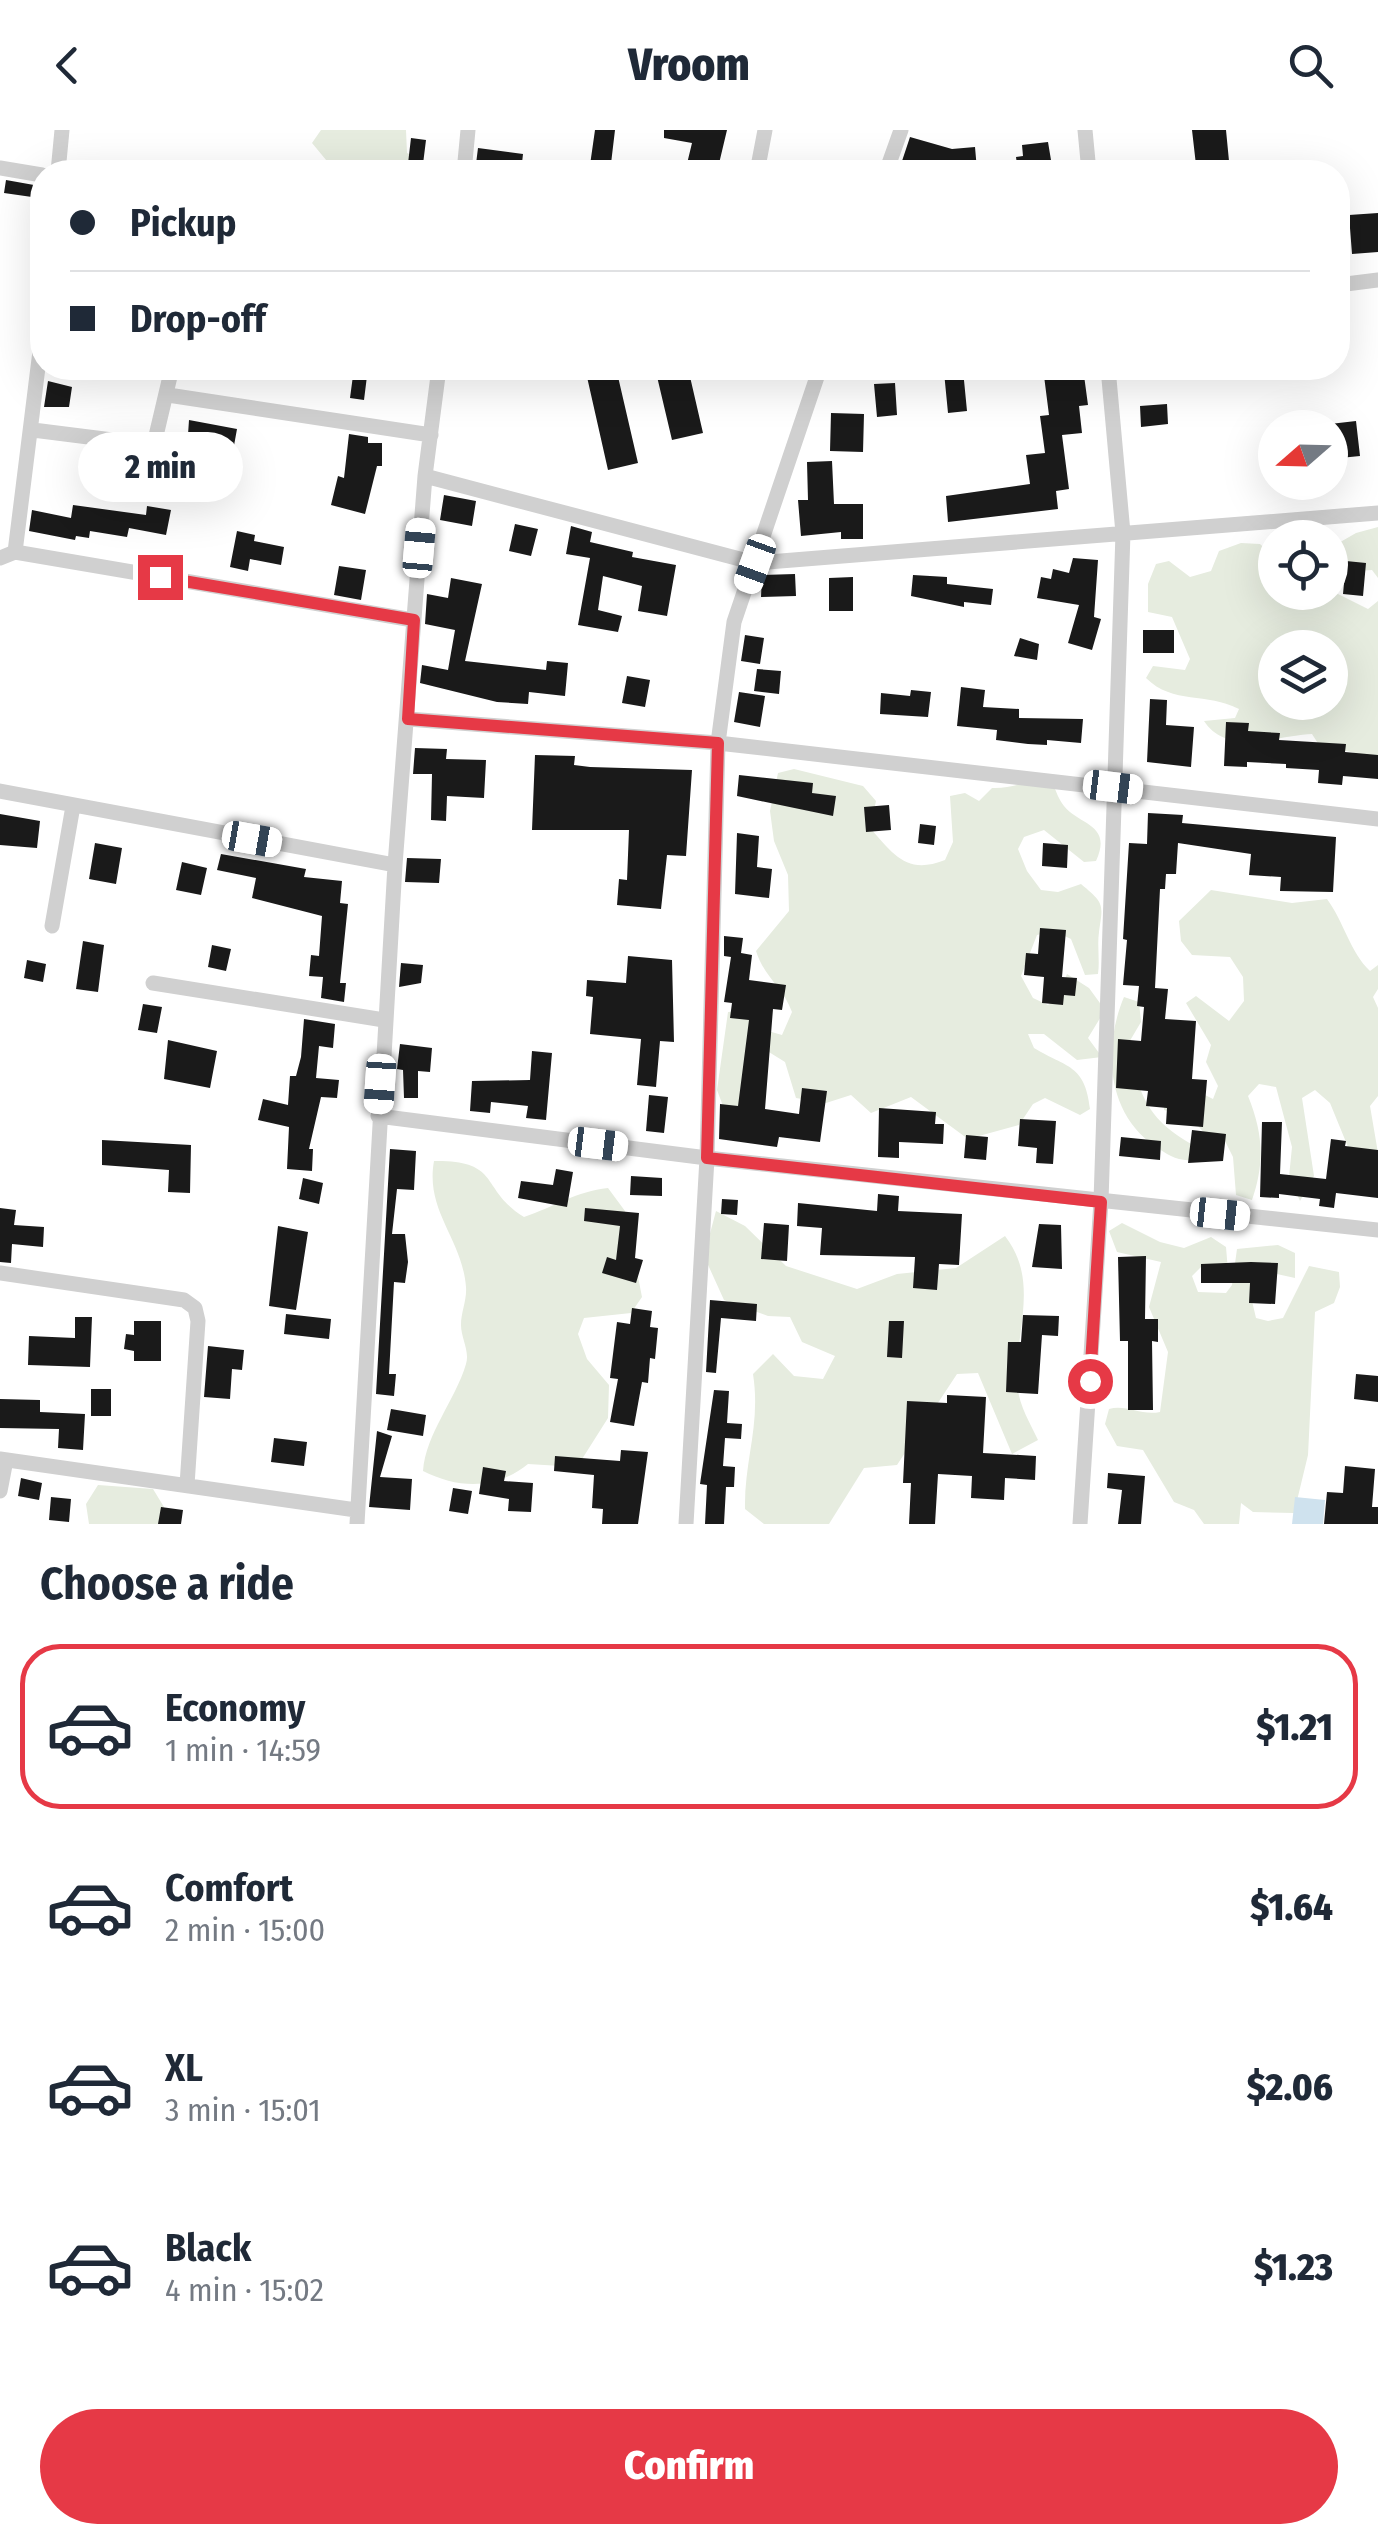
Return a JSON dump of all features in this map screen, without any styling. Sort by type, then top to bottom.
[{"type":"street","points":[[59,160],[62,130]]},
{"type":"street","points":[[465,160],[468,130]]},
{"type":"street","points":[[760,160],[765,130]]},
{"type":"street","points":[[890,160],[901,130]]},
{"type":"street","points":[[1084,130],[1088,160]]},
{"type":"street","points":[[0,168],[30,172]]},
{"type":"street","points":[[1350,284],[1378,280]]},
{"type":"street","points":[[38,380],[33,430],[8,555],[414,620]]},
{"type":"street","points":[[33,430],[144,444],[160,433],[170,380]]},
{"type":"street","points":[[0,1491],[3,1460],[188,1485],[357,1517],[384,1020],[425,476],[438,380]]},
{"type":"street","points":[[686,1524],[707,1158],[718,743],[734,622],[816,380]]},
{"type":"street","points":[[1080,1524],[1101,1202],[1123,533],[1109,380]]},
{"type":"street","points":[[168,395],[431,435]]},
{"type":"street","points":[[425,476],[755,564],[1378,514]]},
{"type":"street","points":[[408,719],[718,743],[1378,819]]},
{"type":"street","points":[[0,791],[395,865]]},
{"type":"street","points":[[52,926],[72,806]]},
{"type":"street","points":[[153,983],[384,1020]]},
{"type":"street","points":[[378,1116],[707,1158],[1378,1230]]},
{"type":"street","points":[[0,1273],[184,1300],[195,1308],[198,1321],[188,1485]]},
{"type":"shaded area","points":[[321,130],[406,130],[407,153],[422,160],[326,160],[312,143]]},
{"type":"shaded area","points":[[1378,527],[1378,578],[1372,570],[1348,572],[1348,538]]},
{"type":"shaded area","points":[[1241,543],[1258,544],[1258,610],[1348,610],[1348,599],[1368,609],[1378,601],[1378,758],[1319,745],[1312,734],[1254,741],[1226,738],[1204,721],[1235,718],[1239,709],[1167,692],[1146,678],[1153,666],[1185,670],[1190,659],[1172,617],[1148,612],[1148,584],[1156,564],[1169,561],[1190,577],[1211,571],[1219,551]]},
{"type":"shaded area","points":[[794,769],[863,786],[876,801],[870,828],[894,854],[911,864],[945,860],[953,842],[950,796],[965,793],[979,801],[992,788],[1037,782],[1053,784],[1064,806],[1097,832],[1100,849],[1096,861],[1084,862],[1044,830],[1024,837],[1018,849],[1041,890],[1058,892],[1081,884],[1100,905],[1098,974],[1085,975],[1071,939],[1054,931],[1037,935],[1021,976],[1033,998],[1048,1005],[1058,996],[1067,974],[1089,988],[1105,1010],[1088,1038],[1102,1057],[1077,1060],[1044,1034],[1028,1034],[1034,1048],[1079,1075],[1090,1109],[1080,1115],[1045,1098],[1033,1104],[1019,1125],[968,1139],[911,1097],[871,1113],[851,1095],[826,1103],[796,1098],[785,1062],[761,1047],[750,1118],[726,1114],[717,1090],[728,1012],[741,1011],[761,1029],[782,1035],[792,1012],[756,951],[789,911],[788,875],[774,841],[770,811],[778,773]]},
{"type":"shaded area","points":[[1211,890],[1292,903],[1327,899],[1363,963],[1370,971],[1378,965],[1378,989],[1373,997],[1378,1008],[1378,1096],[1370,1106],[1378,1153],[1348,1147],[1330,1103],[1315,1090],[1302,1098],[1314,1176],[1300,1201],[1289,1177],[1292,1147],[1276,1087],[1259,1084],[1248,1096],[1260,1148],[1252,1200],[1236,1195],[1233,1157],[1224,1139],[1207,1136],[1192,1119],[1164,1110],[1161,1046],[1187,1041],[1193,1089],[1213,1099],[1218,1086],[1206,1062],[1211,1045],[1186,1003],[1196,996],[1229,1021],[1244,1001],[1243,977],[1230,957],[1192,955],[1181,941],[1179,921]]},
{"type":"shaded area","points":[[1124,997],[1139,1002],[1141,1022],[1128,1044],[1142,1092],[1155,1116],[1195,1146],[1197,1159],[1175,1158],[1155,1146],[1139,1132],[1118,1098],[1113,1078],[1113,1037]]},
{"type":"shaded area","points":[[434,1161],[470,1165],[480,1171],[510,1207],[524,1217],[608,1188],[625,1211],[642,1297],[631,1313],[584,1318],[578,1334],[587,1359],[609,1385],[608,1418],[577,1467],[528,1464],[503,1479],[477,1484],[450,1481],[423,1471],[429,1443],[467,1359],[461,1325],[466,1292],[463,1270],[435,1195]]},
{"type":"shaded area","points":[[716,1211],[745,1226],[786,1266],[857,1289],[897,1274],[956,1268],[1005,1236],[1016,1254],[1024,1291],[1017,1369],[1019,1395],[1038,1440],[1012,1454],[978,1373],[957,1374],[897,1465],[864,1468],[829,1524],[764,1524],[745,1509],[755,1410],[753,1374],[773,1354],[794,1376],[823,1379],[835,1356],[802,1342],[790,1317],[768,1316],[724,1300],[704,1256]]},
{"type":"shaded area","points":[[1122,1223],[1160,1242],[1184,1248],[1211,1237],[1226,1247],[1228,1271],[1201,1267],[1192,1276],[1198,1292],[1226,1293],[1232,1285],[1237,1249],[1278,1245],[1295,1253],[1295,1278],[1268,1272],[1252,1301],[1256,1318],[1268,1321],[1283,1318],[1309,1266],[1339,1272],[1340,1287],[1334,1303],[1315,1312],[1308,1455],[1294,1513],[1253,1512],[1241,1503],[1239,1524],[1204,1524],[1194,1510],[1174,1502],[1143,1450],[1117,1446],[1105,1424],[1109,1409],[1160,1412],[1168,1352],[1149,1307],[1161,1262],[1117,1252],[1109,1231]]},
{"type":"shaded area","points":[[98,1485],[153,1489],[164,1507],[165,1524],[89,1524],[86,1504]]},
{"type":"water","points":[[1295,1497],[1325,1500],[1323,1524],[1292,1524]]},
{"type":"building","points":[[595,130],[615,130],[611,160],[591,160]]},
{"type":"building","points":[[664,130],[727,130],[720,160],[688,160],[692,143],[664,138]]},
{"type":"building","points":[[1192,130],[1226,130],[1229,160],[1195,160]]},
{"type":"building","points":[[910,137],[952,149],[975,147],[976,160],[902,160]]},
{"type":"building","points":[[411,138],[426,140],[424,160],[408,160]]},
{"type":"building","points":[[1048,142],[1051,160],[1016,160],[1023,156],[1022,145]]},
{"type":"building","points":[[478,148],[523,154],[522,160],[476,160]]},
{"type":"building","points":[[6,180],[30,184],[30,197],[4,193]]},
{"type":"building","points":[[1378,213],[1378,252],[1352,254],[1350,215]]},
{"type":"building","points":[[352,380],[366,380],[364,400],[350,398]]},
{"type":"building","points":[[588,380],[619,380],[638,463],[608,470]]},
{"type":"building","points":[[658,380],[691,380],[703,433],[672,440]]},
{"type":"building","points":[[945,380],[964,380],[967,411],[948,413]]},
{"type":"building","points":[[1045,380],[1085,380],[1088,405],[1079,406],[1082,433],[1062,435],[1069,489],[1056,491],[1058,509],[948,522],[946,496],[1030,484],[1026,455],[1045,453],[1040,416],[1049,415]]},
{"type":"building","points":[[48,381],[72,387],[69,407],[44,407]]},
{"type":"building","points":[[895,383],[897,415],[877,417],[874,384]]},
{"type":"building","points":[[1167,404],[1168,424],[1141,427],[1140,406]]},
{"type":"building","points":[[831,413],[864,414],[863,452],[830,451]]},
{"type":"building","points":[[189,420],[237,429],[231,462],[216,460],[212,484],[185,479]]},
{"type":"building","points":[[1356,421],[1360,456],[1348,457],[1348,422]]},
{"type":"building","points":[[349,434],[368,437],[368,443],[382,443],[382,466],[377,466],[365,514],[331,505],[338,476],[344,478]]},
{"type":"building","points":[[832,461],[834,504],[863,504],[863,539],[841,539],[841,532],[801,536],[798,500],[808,500],[807,462]]},
{"type":"building","points":[[444,495],[476,501],[472,526],[440,520]]},
{"type":"building","points":[[73,505],[146,515],[147,506],[171,510],[166,535],[129,528],[127,537],[90,531],[89,538],[76,536],[75,540],[29,531],[32,510],[71,518]]},
{"type":"building","points":[[515,524],[538,529],[531,556],[509,551]]},
{"type":"building","points":[[571,526],[592,532],[590,542],[633,552],[632,557],[676,565],[667,616],[638,611],[642,586],[603,576],[598,610],[622,616],[618,632],[578,625],[590,558],[566,554]]},
{"type":"building","points":[[237,531],[255,535],[254,541],[284,547],[281,565],[250,559],[248,571],[230,567]]},
{"type":"building","points":[[1073,558],[1098,560],[1094,617],[1101,619],[1092,650],[1068,643],[1079,605],[1037,598],[1041,577],[1051,579],[1053,569],[1069,573]]},
{"type":"building","points":[[1348,561],[1366,563],[1363,596],[1348,594]]},
{"type":"building","points":[[339,566],[366,570],[361,600],[334,595]]},
{"type":"building","points":[[795,574],[796,596],[761,597],[762,575]]},
{"type":"building","points":[[913,575],[947,577],[947,584],[993,589],[991,605],[964,602],[964,607],[911,596]]},
{"type":"building","points":[[853,577],[853,611],[829,611],[829,578]]},
{"type":"building","points":[[451,578],[482,584],[465,661],[546,670],[547,661],[568,663],[565,696],[529,692],[528,704],[497,702],[420,683],[422,665],[448,670],[455,630],[425,624],[427,594],[448,598]]},
{"type":"building","points":[[1143,630],[1174,630],[1174,653],[1143,653]]},
{"type":"building","points":[[745,635],[764,638],[760,664],[741,661]]},
{"type":"building","points":[[1020,638],[1039,644],[1037,660],[1014,656]]},
{"type":"building","points":[[757,669],[781,671],[779,694],[754,691]]},
{"type":"building","points":[[627,676],[650,680],[645,707],[622,703]]},
{"type":"building","points":[[961,687],[985,690],[983,707],[1019,709],[1019,718],[1083,719],[1081,743],[1047,740],[1047,745],[996,740],[997,730],[957,726]]},
{"type":"building","points":[[911,690],[931,692],[928,717],[880,714],[881,693],[910,696]]},
{"type":"building","points":[[739,692],[765,696],[760,727],[734,722]]},
{"type":"building","points":[[1150,699],[1167,700],[1166,725],[1194,727],[1191,767],[1147,762]]},
{"type":"building","points":[[1226,722],[1249,723],[1248,731],[1280,733],[1279,740],[1346,744],[1345,752],[1378,755],[1378,779],[1343,776],[1342,785],[1318,783],[1319,770],[1286,768],[1286,764],[1247,762],[1247,767],[1224,766]]},
{"type":"building","points":[[415,748],[447,749],[446,759],[486,760],[484,798],[447,796],[446,821],[431,820],[432,774],[413,774]]},
{"type":"building","points":[[535,755],[575,756],[574,765],[590,767],[692,770],[686,856],[667,855],[661,909],[617,905],[619,879],[627,880],[629,830],[532,830]]},
{"type":"building","points":[[739,775],[813,783],[812,793],[836,796],[833,816],[737,796]]},
{"type":"building","points":[[889,805],[891,830],[866,832],[864,807]]},
{"type":"building","points":[[1148,813],[1183,815],[1182,823],[1336,837],[1333,892],[1280,891],[1281,877],[1249,875],[1251,854],[1178,843],[1176,874],[1166,874],[1165,889],[1160,889],[1155,988],[1168,989],[1165,1019],[1196,1021],[1192,1079],[1207,1080],[1203,1127],[1166,1124],[1167,1108],[1146,1106],[1148,1091],[1116,1088],[1118,1039],[1141,1041],[1144,1007],[1137,1006],[1139,986],[1123,985],[1127,940],[1123,939],[1129,843],[1147,844]]},
{"type":"building","points":[[0,814],[40,821],[37,848],[0,845]]},
{"type":"building","points":[[920,824],[936,826],[934,845],[918,843]]},
{"type":"building","points":[[737,833],[759,836],[757,867],[772,869],[769,898],[735,894]]},
{"type":"building","points":[[95,843],[122,848],[116,884],[89,879]]},
{"type":"building","points":[[1043,843],[1068,845],[1067,868],[1042,866]]},
{"type":"building","points":[[221,854],[306,869],[304,877],[342,881],[340,903],[348,904],[340,983],[346,983],[344,1002],[321,998],[323,977],[309,976],[311,955],[319,956],[322,916],[252,898],[256,878],[217,870]]},
{"type":"building","points":[[407,858],[441,859],[439,883],[405,882]]},
{"type":"building","points":[[182,862],[207,868],[201,895],[176,890]]},
{"type":"building","points":[[1040,928],[1066,930],[1062,977],[1077,978],[1075,996],[1064,995],[1063,1005],[1042,1003],[1044,977],[1024,975],[1026,953],[1038,954]]},
{"type":"building","points":[[724,936],[743,938],[741,953],[752,955],[749,980],[786,985],[782,1010],[773,1009],[765,1109],[799,1114],[802,1088],[827,1091],[820,1142],[779,1137],[777,1147],[719,1139],[720,1104],[738,1106],[749,1020],[730,1018],[732,1003],[724,1002],[731,957],[724,956]]},
{"type":"building","points":[[83,941],[104,945],[98,992],[76,989]]},
{"type":"building","points":[[212,945],[231,949],[226,971],[208,967]]},
{"type":"building","points":[[628,956],[672,960],[674,1042],[660,1041],[656,1087],[637,1085],[641,1039],[590,1034],[593,997],[586,996],[587,980],[626,983]]},
{"type":"building","points":[[27,960],[46,964],[43,982],[24,978]]},
{"type":"building","points":[[401,963],[423,965],[421,983],[399,987]]},
{"type":"building","points":[[143,1004],[162,1007],[157,1033],[138,1030]]},
{"type":"building","points":[[304,1019],[335,1024],[333,1048],[319,1046],[316,1078],[339,1080],[337,1098],[321,1097],[309,1149],[313,1149],[312,1171],[287,1169],[289,1127],[258,1120],[263,1099],[288,1105],[290,1076],[296,1076],[301,1057]]},
{"type":"building","points":[[168,1040],[217,1051],[210,1088],[164,1079]]},
{"type":"building","points":[[400,1044],[432,1048],[430,1072],[418,1071],[418,1098],[404,1098],[403,1070],[397,1069]]},
{"type":"building","points":[[532,1051],[552,1053],[546,1120],[526,1118],[528,1106],[491,1102],[490,1113],[470,1111],[472,1081],[530,1080]]},
{"type":"building","points":[[649,1095],[668,1097],[664,1133],[646,1131]]},
{"type":"building","points":[[879,1108],[936,1112],[935,1124],[944,1124],[943,1144],[899,1142],[899,1158],[878,1157]]},
{"type":"building","points":[[1020,1119],[1056,1121],[1053,1164],[1036,1163],[1037,1148],[1018,1146]]},
{"type":"building","points":[[1262,1122],[1282,1122],[1280,1174],[1326,1179],[1331,1139],[1346,1141],[1345,1146],[1378,1150],[1378,1198],[1336,1193],[1334,1208],[1319,1206],[1320,1199],[1279,1194],[1279,1198],[1260,1197]]},
{"type":"building","points":[[1192,1130],[1226,1134],[1223,1161],[1188,1163]]},
{"type":"building","points":[[966,1135],[988,1137],[986,1160],[964,1158]]},
{"type":"building","points":[[1121,1137],[1161,1141],[1160,1160],[1119,1156]]},
{"type":"building","points":[[102,1140],[191,1145],[190,1193],[168,1192],[169,1170],[102,1165]]},
{"type":"building","points":[[390,1149],[416,1151],[414,1190],[397,1189],[392,1234],[405,1234],[408,1262],[405,1283],[394,1282],[389,1374],[396,1374],[394,1396],[376,1394]]},
{"type":"building","points":[[556,1169],[573,1172],[567,1207],[518,1198],[521,1181],[553,1185]]},
{"type":"building","points":[[631,1176],[662,1178],[662,1196],[630,1195]]},
{"type":"building","points":[[303,1178],[323,1183],[319,1204],[299,1199]]},
{"type":"building","points":[[878,1194],[899,1196],[898,1211],[962,1214],[959,1265],[939,1264],[937,1290],[913,1288],[915,1257],[820,1255],[822,1228],[797,1226],[798,1203],[877,1211]]},
{"type":"building","points":[[722,1199],[738,1200],[737,1215],[721,1214]]},
{"type":"building","points":[[0,1208],[16,1210],[14,1225],[44,1227],[43,1247],[12,1244],[11,1263],[0,1262]]},
{"type":"building","points":[[585,1208],[639,1213],[635,1258],[643,1260],[636,1283],[602,1273],[607,1257],[616,1260],[620,1226],[584,1221]]},
{"type":"building","points":[[764,1223],[789,1225],[787,1261],[761,1259]]},
{"type":"building","points":[[1039,1224],[1061,1225],[1062,1269],[1032,1267]]},
{"type":"building","points":[[278,1226],[308,1232],[296,1310],[269,1306]]},
{"type":"building","points":[[1146,1256],[1145,1319],[1158,1319],[1158,1342],[1152,1341],[1153,1410],[1128,1410],[1128,1341],[1120,1341],[1118,1257]]},
{"type":"building","points":[[1278,1263],[1275,1304],[1249,1303],[1250,1283],[1201,1283],[1201,1264]]},
{"type":"building","points":[[710,1300],[757,1304],[756,1321],[721,1318],[716,1373],[706,1372]]},
{"type":"building","points":[[632,1308],[652,1311],[650,1327],[658,1328],[655,1359],[650,1358],[648,1383],[642,1382],[634,1426],[610,1422],[618,1379],[610,1378],[617,1322],[630,1324]]},
{"type":"building","points":[[286,1314],[331,1319],[329,1339],[284,1334]]},
{"type":"building","points":[[1023,1315],[1059,1316],[1058,1336],[1042,1335],[1038,1394],[1006,1392],[1008,1342],[1021,1342]]},
{"type":"building","points":[[75,1317],[92,1317],[90,1367],[28,1365],[29,1336],[75,1338]]},
{"type":"building","points":[[134,1321],[161,1321],[161,1361],[134,1361],[134,1351],[124,1349],[126,1334],[134,1335]]},
{"type":"building","points":[[889,1321],[904,1321],[902,1358],[887,1357]]},
{"type":"building","points":[[208,1346],[244,1350],[242,1370],[232,1369],[230,1399],[204,1397]]},
{"type":"building","points":[[1356,1374],[1378,1376],[1378,1402],[1354,1399]]},
{"type":"building","points":[[91,1389],[111,1389],[111,1416],[91,1416]]},
{"type":"building","points":[[714,1390],[729,1391],[727,1423],[742,1424],[741,1439],[725,1438],[723,1466],[735,1467],[734,1487],[726,1487],[724,1524],[705,1524],[707,1485],[700,1484]]},
{"type":"building","points":[[947,1395],[986,1397],[983,1453],[1036,1456],[1035,1480],[1005,1478],[1004,1500],[971,1498],[972,1476],[938,1474],[935,1524],[909,1524],[911,1483],[903,1483],[907,1401],[947,1403]]},
{"type":"building","points":[[0,1399],[40,1400],[40,1412],[85,1414],[83,1450],[58,1448],[59,1429],[0,1428]]},
{"type":"building","points":[[391,1409],[426,1415],[423,1436],[387,1430]]},
{"type":"building","points":[[377,1431],[392,1436],[380,1477],[412,1479],[410,1510],[369,1507]]},
{"type":"building","points":[[274,1438],[307,1442],[304,1466],[271,1462]]},
{"type":"building","points":[[621,1450],[648,1452],[638,1524],[602,1524],[603,1509],[592,1508],[594,1475],[554,1471],[555,1456],[620,1461]]},
{"type":"building","points":[[1345,1466],[1375,1469],[1372,1507],[1378,1507],[1378,1524],[1324,1524],[1327,1492],[1343,1493]]},
{"type":"building","points":[[483,1467],[506,1471],[504,1481],[533,1483],[531,1512],[508,1511],[509,1499],[479,1494]]},
{"type":"building","points":[[1108,1473],[1145,1476],[1141,1524],[1118,1524],[1122,1490],[1107,1488]]},
{"type":"building","points":[[21,1478],[42,1483],[39,1500],[18,1496]]},
{"type":"building","points":[[453,1488],[472,1491],[468,1514],[449,1511]]},
{"type":"building","points":[[51,1497],[71,1499],[69,1522],[49,1520]]},
{"type":"building","points":[[161,1507],[183,1510],[181,1524],[158,1524]]},
{"type":"route","points":[[160,577],[414,620],[408,719],[718,743],[707,1158],[1101,1202],[1090,1381]]}]
